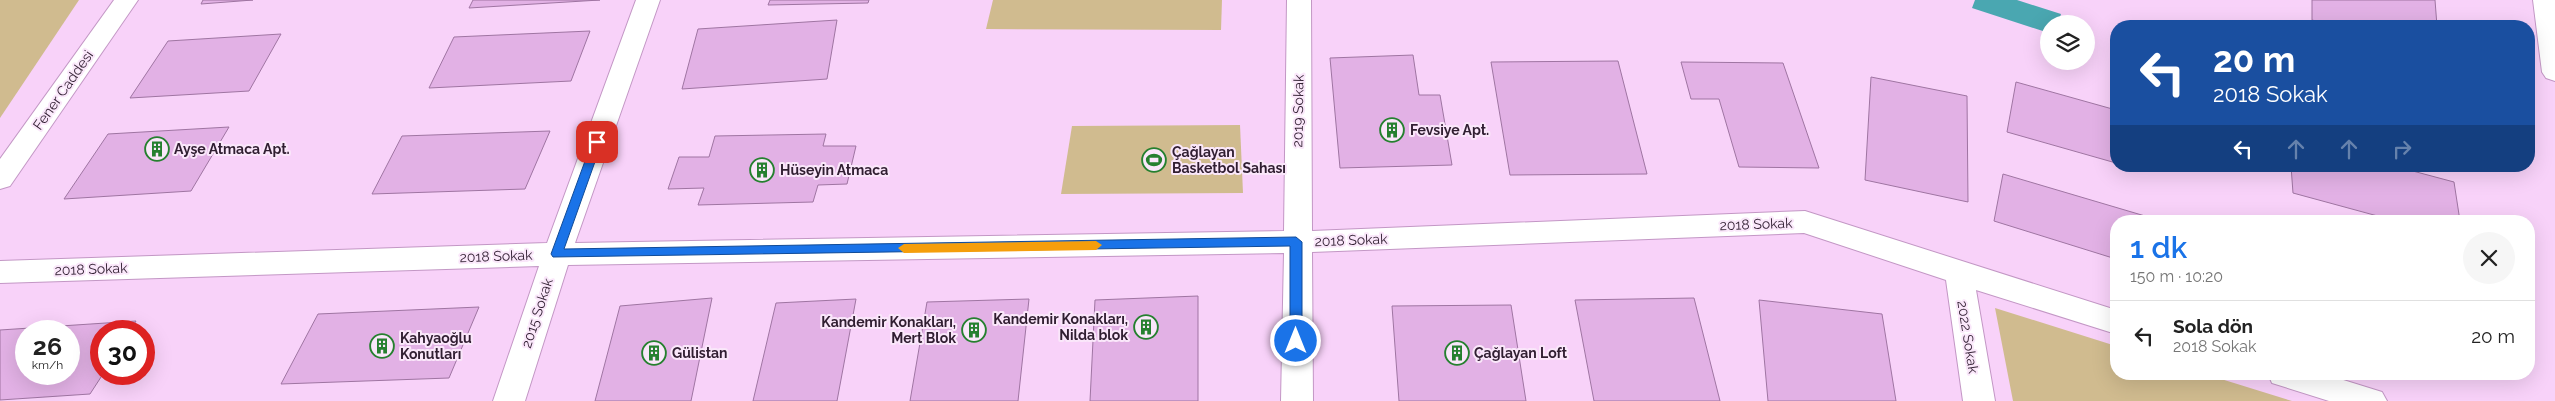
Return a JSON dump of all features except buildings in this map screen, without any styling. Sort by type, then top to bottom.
[{"type":"street","name":"Fener Caddesi","points":[[0,180],[126,0]]},
{"type":"street","name":"2015 Sokak","points":[[509,401],[557,254],[648,0]]},
{"type":"street","name":"2019 Sokak","points":[[1296,401],[1299,0]]},
{"type":"street","points":[[2545,0],[2555,72]]},
{"type":"street","name":"2018 Sokak","points":[[0,272],[557,254],[1296,242],[1805,222],[2110,320]]},
{"type":"street","name":"2022 Sokak","points":[[1959,273],[1979,401]]},
{"type":"street","points":[[2303,380],[2371,401]]},
{"type":"shaded area","points":[[0,0],[79,0],[0,118]]},
{"type":"shaded area","points":[[993,0],[1222,0],[1221,30],[986,29]]},
{"type":"shaded area","points":[[1975,0],[2017,0],[2061,14],[2040,15],[2040,30],[1972,8]]},
{"type":"shaded area","name":"Çağlayan Basketbol Sahası","points":[[1240,125],[1243,193],[1061,194],[1072,126]]},
{"type":"shaded area","points":[[1995,308],[2110,344],[2110,380],[2224,380],[2292,401],[2013,401]]},
{"type":"slow traffic","points":[[904,248],[1096,245]]},
{"type":"place","name":"Fevsiye Apt.","points":[[1392,130]]},
{"type":"place","name":"Ayşe Atmaca Apt.","points":[[157,149]]},
{"type":"place","name":"Çağlayan Basketbol Sahası","points":[[1154,160]]},
{"type":"place","name":"Hüseyin Atmaca","points":[[762,170]]},
{"type":"place","name":"Kandemir Konakları, Nilda blok","points":[[1146,327]]},
{"type":"place","name":"Kandemir Konakları, Mert Blok","points":[[974,330]]},
{"type":"place","name":"Kahyaoğlu Konutları","points":[[382,346]]},
{"type":"place","name":"Gülistan","points":[[654,353]]},
{"type":"place","name":"Çağlayan Loft","points":[[1457,353]]},
{"type":"route","points":[[597,142],[557,254],[1296,242],[1296,341]]}]
